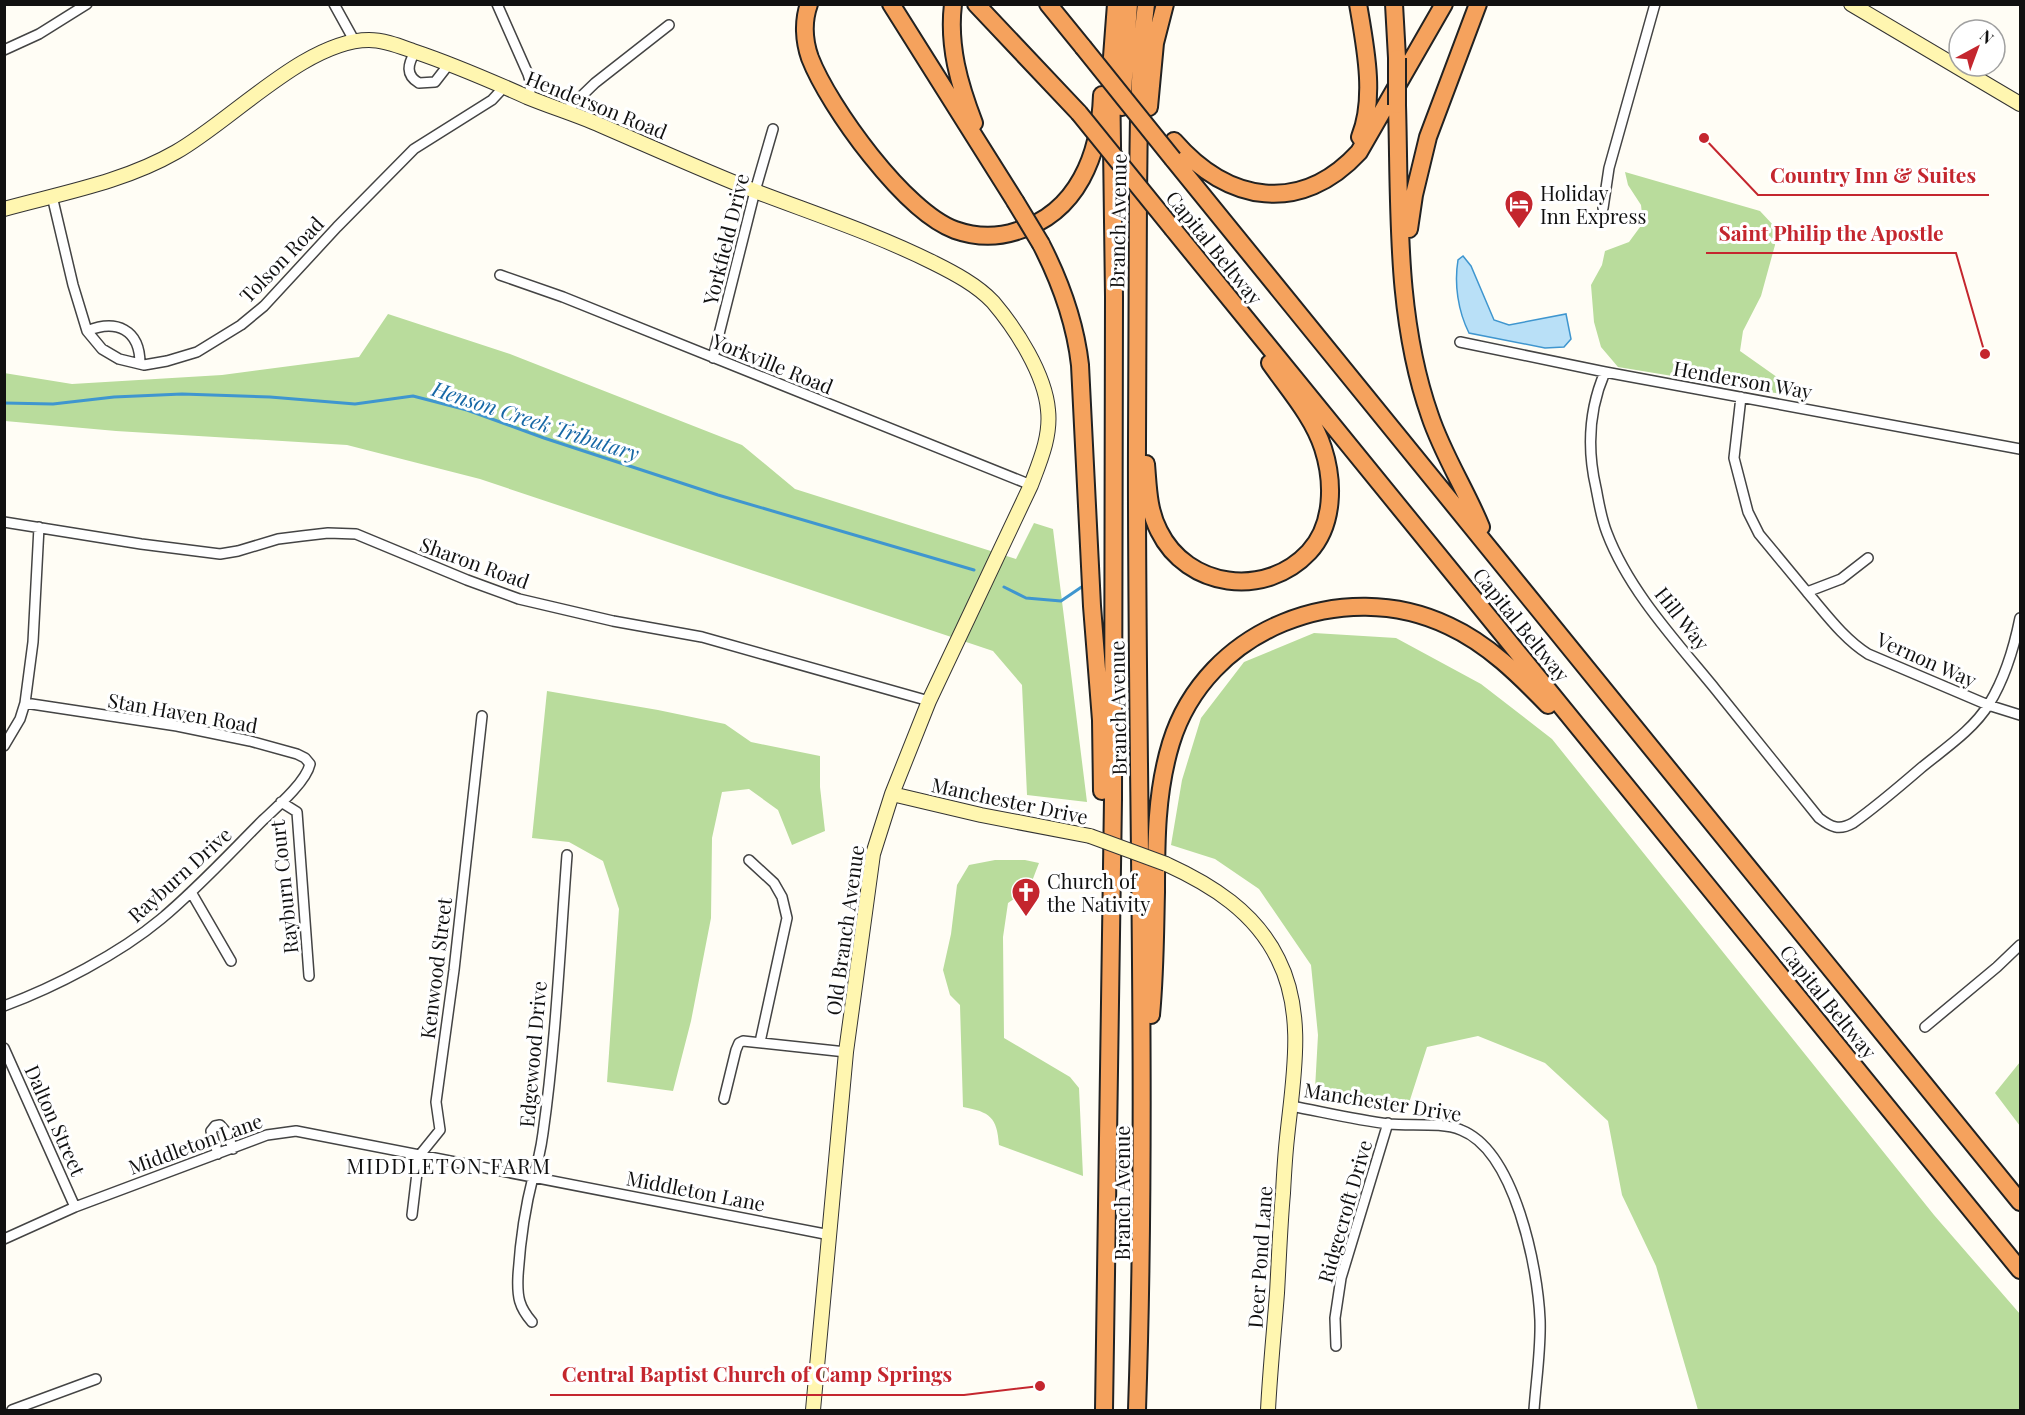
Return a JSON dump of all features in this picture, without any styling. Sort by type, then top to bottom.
[{"type":"highway","points":[[809,4],[805,21],[807,46],[811,59],[841,113],[862,144],[906,195],[939,222],[954,230],[987,236],[1005,235],[1038,224],[1053,215],[1064,204],[1083,176],[1092,156],[1100,126],[1103,69],[1111,4]]},
{"type":"highway","points":[[891,4],[1041,244],[1068,303],[1077,340],[1101,720],[1102,797],[1110,951]]},
{"type":"highway","points":[[976,4],[1079,113]]},
{"type":"highway","name":"Capital Beltway","points":[[991,4],[2020,1270]]},
{"type":"highway","name":"Capital Beltway","points":[[1048,4],[1083,42],[1173,159],[1489,545],[2020,1202]]},
{"type":"highway","points":[[1054,4],[1083,42],[1187,156],[1216,177],[1253,192],[1284,194],[1300,192],[1333,175],[1359,152],[1444,4]]},
{"type":"highway","name":"Branch Avenue","points":[[1104,1410],[1113,776],[1112,70],[1116,4]]},
{"type":"highway","points":[[1114,296],[1129,4]]},
{"type":"highway","name":"Branch Avenue","points":[[1137,1410],[1142,1263],[1143,1108],[1136,532],[1137,327],[1139,75],[1146,4]]},
{"type":"highway","points":[[1138,224],[1155,43],[1165,4]]},
{"type":"highway","points":[[1333,175],[1346,161],[1365,125],[1368,83],[1358,4]]},
{"type":"highway","points":[[1394,4],[1402,268],[1405,308],[1414,360],[1430,416],[1489,545]]},
{"type":"highway","points":[[1402,268],[1414,195],[1428,136],[1478,4]]},
{"type":"highway","points":[[952,9],[952,40],[963,94],[975,124],[1015,201]]},
{"type":"highway","points":[[1137,327],[1149,504],[1158,530],[1167,545],[1192,568],[1219,580],[1252,582],[1284,571],[1298,562],[1319,538],[1329,508],[1331,491],[1323,449],[1309,418],[1173,229]]},
{"type":"highway","points":[[1143,1108],[1155,970],[1157,831],[1165,765],[1172,741],[1190,702],[1219,664],[1259,633],[1280,623],[1323,610],[1343,607],[1386,608],[1407,611],[1429,618],[1468,636],[1508,665],[1623,781]]},
{"type":"highway","points":[[1142,1263],[1149,1410]]},
{"type":"highway","points":[[1098,1410],[1100,1353],[1105,1339]]},
{"type":"street","points":[[4,50],[39,34],[87,4]]},
{"type":"street","points":[[334,4],[355,42]]},
{"type":"street","points":[[497,4],[528,74],[531,84],[529,98]]},
{"type":"street","points":[[1603,208],[1609,168],[1655,4]]},
{"type":"street","points":[[1851,4],[2020,104]]},
{"type":"street","points":[[566,111],[596,83],[669,25]]},
{"type":"street","name":"Henderson Road","points":[[4,209],[140,170],[177,152],[290,71],[322,52],[355,42],[382,41],[505,86],[755,191],[907,250],[971,284],[991,301],[1027,352],[1043,385],[1048,411],[1047,433],[1043,454],[1031,485]]},
{"type":"street","points":[[415,52],[408,68],[411,76],[419,83],[435,82],[448,64]]},
{"type":"street","name":"Tolson Road","points":[[52,196],[73,285],[87,331],[95,342],[112,355],[140,364],[167,361],[197,352],[241,325],[264,306],[414,148],[492,100],[505,86]]},
{"type":"street","name":"Yorkfield Drive","points":[[713,358],[773,129]]},
{"type":"street","name":"Yorkville Road","points":[[500,275],[563,297],[1031,485]]},
{"type":"street","points":[[87,331],[108,324],[124,330],[136,342],[140,364]]},
{"type":"street","name":"Henderson Way","points":[[1460,342],[1605,372],[2020,449]]},
{"type":"street","name":"Hill Way","points":[[1605,372],[1596,397],[1590,458],[1604,524],[1617,555],[1657,616],[1819,818],[1830,826],[1838,828],[1845,828],[1853,824],[1946,748],[1975,721],[1988,705]]},
{"type":"street","name":"Vernon Way","points":[[1742,397],[1734,458],[1748,512],[1759,534],[1807,592],[1843,633],[1868,654],[1988,705],[2020,716]]},
{"type":"street","name":"Old Branch Avenue","points":[[813,1410],[846,1052],[873,854],[892,794],[929,701],[1031,485]]},
{"type":"street","name":"Sharon Road","points":[[4,522],[220,554],[290,538],[328,533],[356,534],[519,599],[612,621],[702,638],[929,701]]},
{"type":"street","points":[[4,746],[20,719],[25,703],[33,642],[39,527]]},
{"type":"street","points":[[1807,592],[1840,579],[1868,558]]},
{"type":"street","points":[[1988,705],[2014,647],[2020,618]]},
{"type":"street","name":"Stan Haven Road","points":[[25,703],[177,726],[271,746],[308,760],[310,764],[308,772],[300,782]]},
{"type":"street","name":"Kenwood Street","points":[[412,1215],[420,1156],[440,1130],[436,1102],[482,716]]},
{"type":"street","name":"Rayburn Drive","points":[[4,1006],[57,982],[120,948],[160,920],[191,892],[300,782]]},
{"type":"street","name":"Manchester Drive","points":[[892,794],[981,815],[1090,836],[1166,864],[1218,891],[1236,905],[1268,940],[1279,960],[1289,987],[1294,1013],[1291,1106],[1388,1124],[1455,1128],[1479,1140],[1504,1173],[1526,1233],[1540,1319],[1534,1410]]},
{"type":"street","name":"Rayburn Court","points":[[282,802],[297,812],[309,976]]},
{"type":"street","name":"Edgewood Drive","points":[[532,1322],[520,1306],[518,1278],[533,1176],[539,1163],[543,1135],[552,1053],[567,855]]},
{"type":"street","points":[[749,860],[774,883],[782,897],[787,918],[760,1042]]},
{"type":"street","points":[[191,892],[231,961]]},
{"type":"street","points":[[1924,1027],[2020,945]]},
{"type":"street","points":[[724,1099],[739,1043],[743,1041],[846,1052]]},
{"type":"street","name":"Dalton Street","points":[[4,1048],[75,1207]]},
{"type":"street","name":"Deer Pond Lane","points":[[1268,1410],[1281,1214],[1291,1106]]},
{"type":"street","name":"Ridgecroft Drive","points":[[1336,1346],[1335,1318],[1341,1278],[1388,1124]]},
{"type":"street","points":[[218,1154],[211,1131],[215,1126],[220,1125],[224,1128],[233,1149]]},
{"type":"street","name":"Middleton Lane","points":[[4,1239],[75,1207],[267,1135],[296,1131],[830,1235]]},
{"type":"street","points":[[12,1410],[96,1379]]},
{"type":"green space","points":[[1625,172],[1760,211],[1774,226],[1775,245],[1761,296],[1743,331],[1740,351],[1784,382],[1781,394],[1618,367],[1601,347],[1594,322],[1591,285],[1602,265],[1605,251],[1629,242],[1643,223],[1641,205],[1628,185]]},
{"type":"green space","points":[[388,314],[510,354],[742,445],[795,489],[1016,559],[1034,523],[1053,529],[1087,802],[1027,795],[1022,685],[993,651],[480,479],[347,445],[116,431],[5,421],[4,373],[72,384],[222,375],[359,357]]},
{"type":"green space","points":[[1314,633],[1396,638],[1481,684],[1552,739],[1934,1215],[2020,1314],[2020,1410],[1698,1410],[1656,1266],[1622,1195],[1608,1121],[1545,1063],[1478,1036],[1427,1047],[1409,1103],[1315,1089],[1318,1035],[1311,965],[1259,889],[1215,859],[1171,845],[1182,780],[1201,718],[1244,662]]},
{"type":"green space","points":[[547,691],[725,724],[751,742],[820,756],[820,787],[825,831],[792,845],[778,810],[749,789],[722,792],[712,838],[711,918],[691,1021],[673,1091],[607,1082],[619,909],[603,861],[569,842],[532,838]]},
{"type":"green space","points":[[995,860],[1025,860],[1039,863],[1029,889],[1008,903],[1003,937],[1004,1038],[1070,1077],[1079,1088],[1083,1176],[999,1145],[996,1128],[990,1117],[980,1111],[963,1107],[960,1005],[950,995],[943,970],[951,934],[957,885],[969,865]]},
{"type":"green space","points":[[2020,1062],[2020,1126],[1995,1093]]},
{"type":"water","points":[[1463,256],[1471,266],[1494,320],[1509,325],[1566,314],[1571,339],[1564,347],[1545,348],[1469,333],[1462,316],[1457,288],[1458,260]]},
{"type":"waterway","name":"Henson Creek Tributary","points":[[4,403],[53,404],[114,397],[182,394],[270,397],[355,404],[413,396],[467,410],[544,438],[718,495],[974,570]]},
{"type":"waterway","name":"Henson Creek Tributary","points":[[1004,587],[1026,598],[1061,601],[1083,586]]},
{"type":"place","name":"Country Inn & Suites","points":[[1704,138]]},
{"type":"place","name":"Holiday Inn Express","points":[[1519,230]]},
{"type":"place","name":"Saint Philip the Apostle","points":[[1985,354]]},
{"type":"place","name":"Church of the Nativity","points":[[1026,918]]},
{"type":"place","name":"Central Baptist Church of Camp Springs","points":[[1040,1386]]},
{"type":"district","name":"MIDDLETON FARM","points":[[449,1165]]}]
